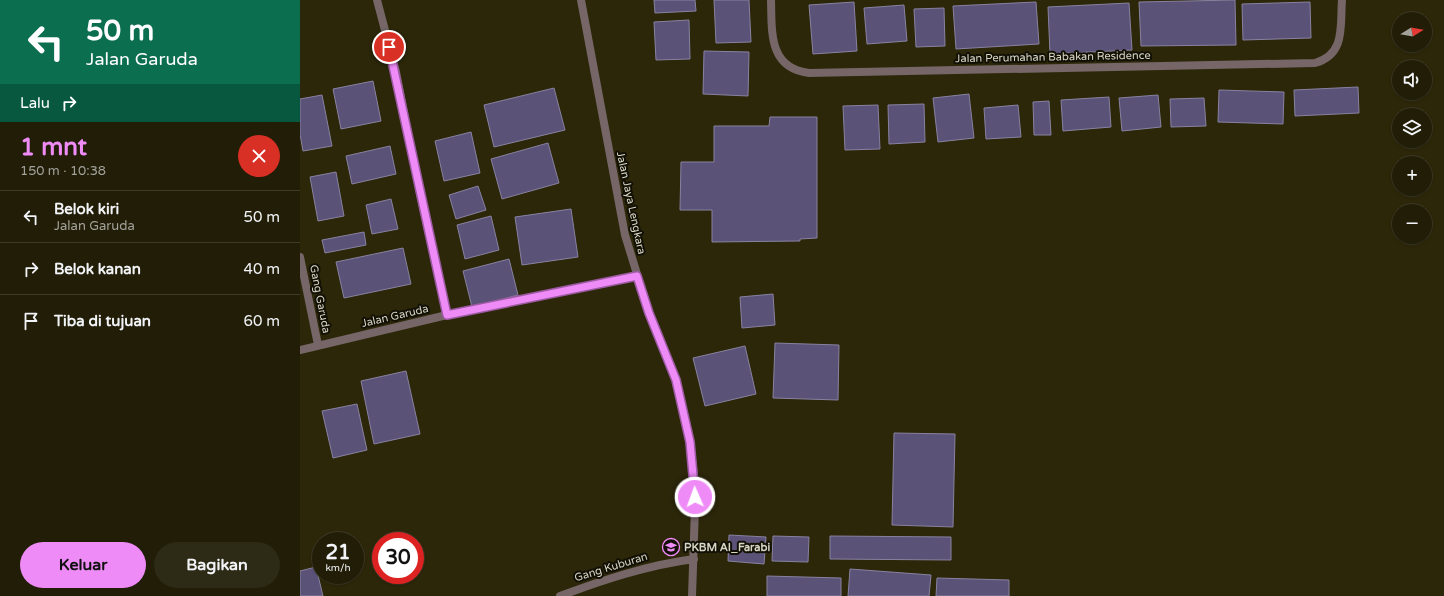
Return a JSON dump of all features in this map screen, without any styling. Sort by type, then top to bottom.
[{"type":"street","points":[[377,0],[396,72],[420,194],[447,315]]},
{"type":"street","name":"Jalan Jaya Lengkara","points":[[581,0],[625,234],[649,313],[676,380],[690,442],[694,475],[695,508],[692,596]]},
{"type":"street","name":"Jalan Perumahan Babakan Residence","points":[[772,0],[772,35],[777,54],[791,67],[809,73],[1315,63],[1329,57],[1338,45],[1342,0]]},
{"type":"street","name":"Gang Garuda","points":[[300,256],[318,345]]},
{"type":"street","name":"Jalan Garuda","points":[[300,350],[447,315],[637,276]]},
{"type":"street","name":"Gang Kuburan","points":[[560,596],[599,581],[636,572],[660,563],[694,559]]},
{"type":"building","points":[[654,0],[695,0],[696,11],[655,13]]},
{"type":"building","points":[[714,0],[749,0],[751,42],[716,43]]},
{"type":"building","points":[[1235,0],[1236,45],[1141,46],[1139,2]]},
{"type":"building","points":[[854,2],[857,51],[813,54],[809,5]]},
{"type":"building","points":[[1036,2],[1039,44],[956,49],[953,6]]},
{"type":"building","points":[[1310,2],[1311,38],[1243,40],[1242,4]]},
{"type":"building","points":[[1129,3],[1132,50],[1050,54],[1048,7]]},
{"type":"building","points":[[904,5],[907,41],[867,44],[864,8]]},
{"type":"building","points":[[944,8],[945,46],[916,47],[914,9]]},
{"type":"building","points":[[689,20],[690,59],[656,60],[654,22]]},
{"type":"building","points":[[704,51],[749,52],[748,96],[703,94]]},
{"type":"building","points":[[373,81],[381,121],[341,129],[333,89]]},
{"type":"building","points":[[1358,87],[1359,113],[1295,116],[1294,90]]},
{"type":"building","points":[[554,88],[565,130],[494,147],[484,105]]},
{"type":"building","points":[[1219,90],[1284,92],[1283,124],[1218,122]]},
{"type":"building","points":[[969,94],[974,138],[938,142],[933,98]]},
{"type":"building","points":[[322,95],[332,146],[303,151],[300,134],[300,99]]},
{"type":"building","points":[[1158,95],[1161,127],[1122,131],[1119,98]]},
{"type":"building","points":[[1109,97],[1111,127],[1063,131],[1061,100]]},
{"type":"building","points":[[1204,98],[1206,126],[1171,127],[1170,99]]},
{"type":"building","points":[[1049,101],[1051,135],[1034,135],[1033,102]]},
{"type":"building","points":[[924,104],[925,142],[889,144],[888,105]]},
{"type":"building","points":[[878,105],[880,149],[845,150],[843,106]]},
{"type":"building","points":[[1018,105],[1021,137],[986,139],[984,108]]},
{"type":"building","points":[[770,117],[817,117],[817,238],[800,239],[800,241],[712,242],[712,210],[680,210],[681,162],[714,162],[714,126],[769,126]]},
{"type":"building","points":[[471,132],[480,173],[444,181],[435,141]]},
{"type":"building","points":[[548,143],[559,183],[502,199],[491,159]]},
{"type":"building","points":[[390,146],[396,174],[352,184],[346,156]]},
{"type":"building","points":[[336,172],[344,216],[318,221],[310,177]]},
{"type":"building","points":[[478,186],[486,210],[456,219],[449,195]]},
{"type":"building","points":[[391,199],[398,229],[372,234],[366,205]]},
{"type":"building","points":[[571,209],[578,257],[522,265],[515,217]]},
{"type":"building","points":[[491,216],[499,250],[465,259],[457,225]]},
{"type":"building","points":[[364,232],[366,245],[325,253],[322,240]]},
{"type":"building","points":[[403,248],[411,284],[344,298],[336,262]]},
{"type":"building","points":[[509,259],[518,295],[472,307],[463,271]]},
{"type":"building","points":[[773,294],[775,325],[742,328],[740,297]]},
{"type":"building","points":[[775,343],[839,345],[838,400],[773,398]]},
{"type":"building","points":[[745,346],[756,394],[705,406],[693,358]]},
{"type":"building","points":[[406,371],[420,434],[374,444],[361,381]]},
{"type":"building","points":[[357,404],[367,450],[333,458],[322,411]]},
{"type":"building","points":[[894,433],[955,434],[953,527],[892,525]]},
{"type":"building","points":[[729,535],[766,537],[764,564],[728,561]]},
{"type":"building","points":[[773,536],[809,537],[808,562],[772,561]]},
{"type":"building","points":[[830,536],[951,537],[951,560],[830,559]]},
{"type":"building","points":[[312,568],[312,584],[320,584],[323,596],[300,596],[300,571]]},
{"type":"building","points":[[850,569],[931,575],[929,596],[848,596]]},
{"type":"building","points":[[767,576],[841,578],[841,596],[767,596]]},
{"type":"building","points":[[937,578],[1009,580],[1009,596],[936,596]]},
{"type":"place","name":"PKBM Al_Farabi","points":[[671,547]]},
{"type":"route","points":[[389,47],[396,72],[420,194],[447,315],[637,276],[649,313],[676,380],[690,442],[695,497]]}]
